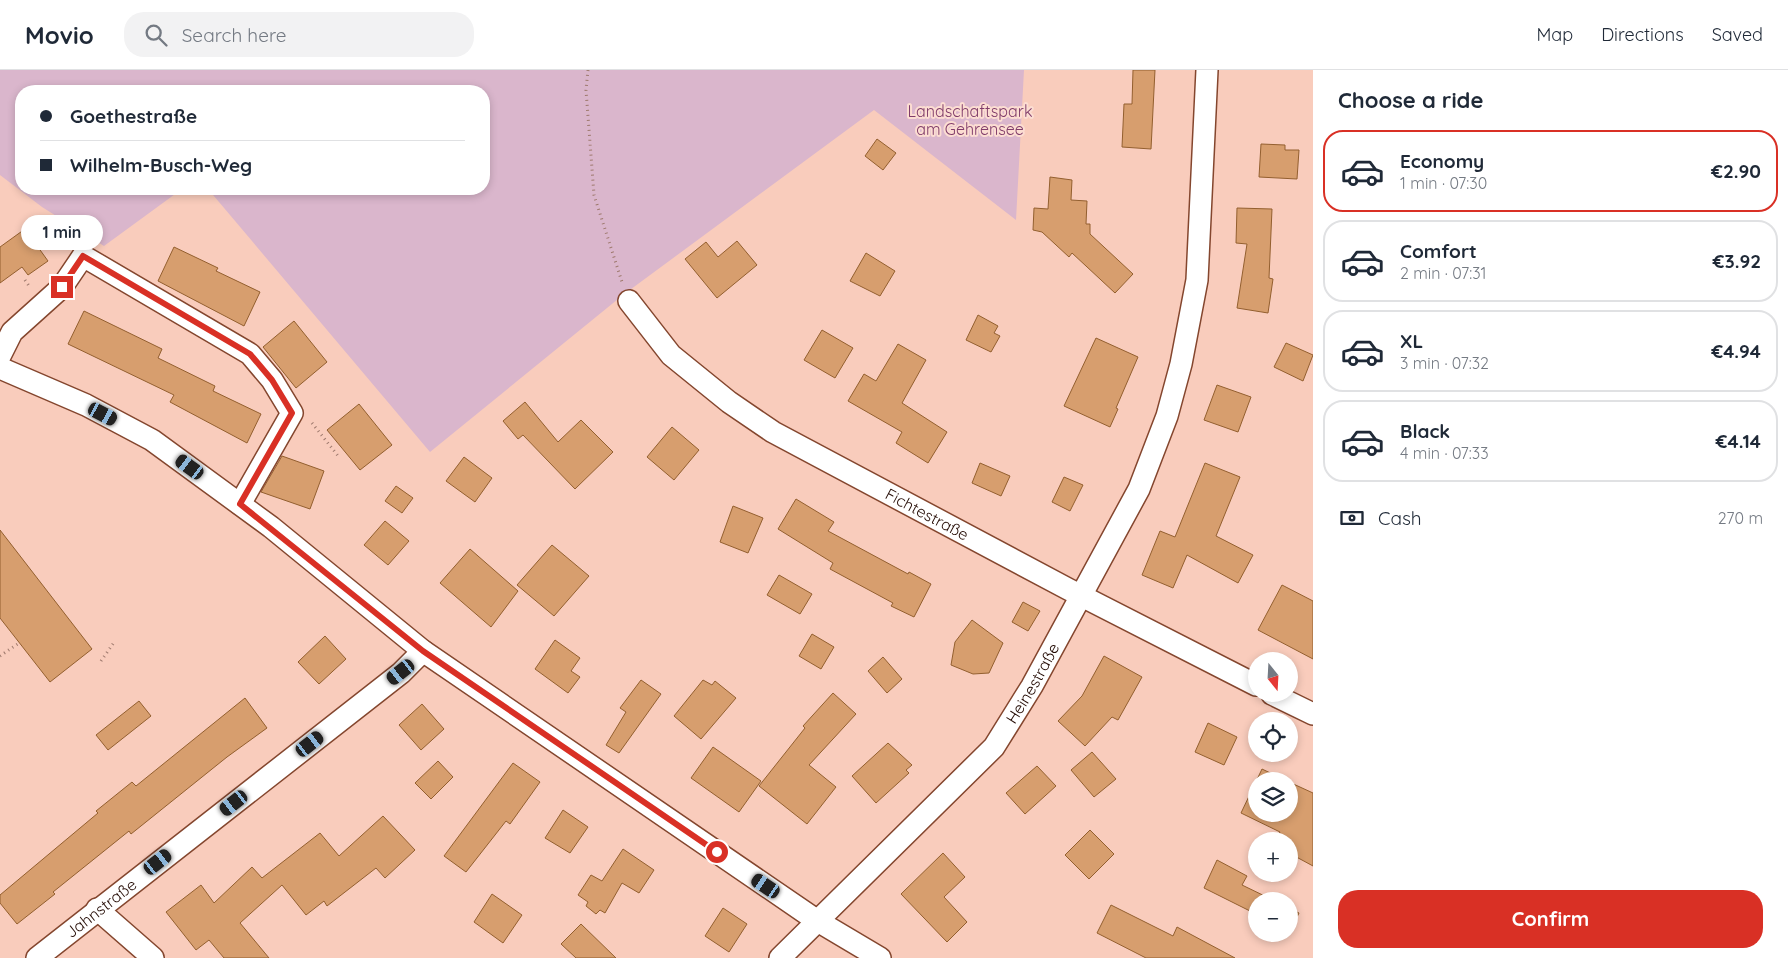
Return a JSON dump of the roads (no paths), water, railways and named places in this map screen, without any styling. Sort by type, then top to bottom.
[{"type":"street","name":"Heinestraße","points":[[780,958],[816,920],[945,797],[994,747],[1016,714],[1139,489],[1166,416],[1186,344],[1197,280],[1207,70]]},
{"type":"street","points":[[0,356],[12,332],[62,287],[83,256],[250,354],[272,380],[292,413],[240,504]]},
{"type":"street","name":"Fichtestraße","points":[[629,301],[671,355],[729,402],[766,427],[1082,596],[1248,681]]},
{"type":"street","points":[[0,368],[86,405],[152,440],[306,555],[423,651],[816,920],[880,958]]},
{"type":"street","name":"Jahnstraße","points":[[37,958],[401,672],[423,651]]},
{"type":"street","points":[[1288,702],[1313,714]]},
{"type":"street","points":[[98,909],[153,958]]},
{"type":"park label","name":"Landschaftspark am Gehrensee","points":[[970,120]]}]
